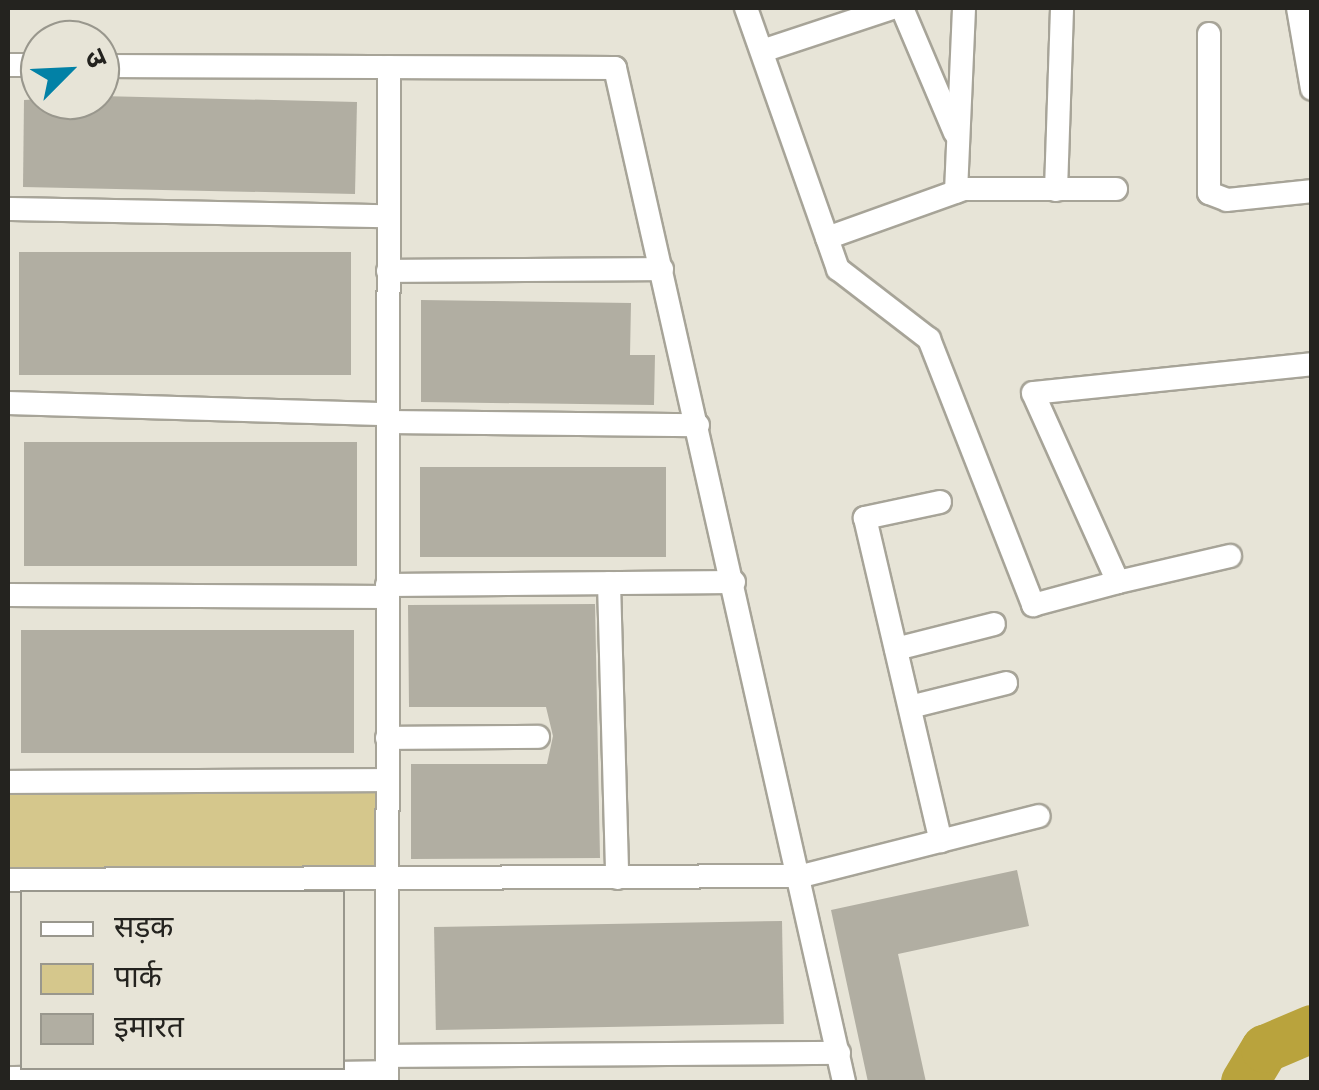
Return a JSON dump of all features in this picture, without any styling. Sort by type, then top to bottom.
[{"type":"street","points":[[746,8],[838,269],[928,339],[1033,605],[1230,556]]},
{"type":"street","points":[[762,52],[892,8]]},
{"type":"street","points":[[902,8],[958,140]]},
{"type":"street","points":[[956,192],[964,8]]},
{"type":"street","points":[[1056,190],[1062,8]]},
{"type":"street","points":[[1303,14],[1312,90]]},
{"type":"street","points":[[1209,34],[1209,193],[1228,200],[1312,191]]},
{"type":"street","points":[[120,66],[615,68],[802,876],[844,1082]]},
{"type":"street","points":[[387,1070],[389,67]]},
{"type":"street","points":[[828,238],[956,192],[1116,190]]},
{"type":"street","points":[[8,209],[388,216]]},
{"type":"street","points":[[388,272],[662,269]]},
{"type":"street","points":[[1118,582],[1033,392],[1312,364]]},
{"type":"street","points":[[8,403],[698,425]]},
{"type":"street","points":[[940,502],[865,518],[941,841]]},
{"type":"street","points":[[8,595],[734,582]]},
{"type":"street","points":[[609,583],[617,878]]},
{"type":"street","points":[[896,649],[994,624]]},
{"type":"street","points":[[910,707],[1006,683]]},
{"type":"street","points":[[387,738],[538,737]]},
{"type":"street","points":[[8,782],[387,780]]},
{"type":"street","points":[[8,880],[802,876],[1039,816]]},
{"type":"street","points":[[8,1078],[201,1079],[839,1053]]},
{"type":"green space","points":[[8,780],[387,780],[387,880],[8,880]]},
{"type":"building","points":[[120,96],[357,102],[355,194],[23,187],[24,120],[120,120]]},
{"type":"building","points":[[19,252],[351,252],[351,375],[19,375]]},
{"type":"building","points":[[421,300],[631,303],[630,355],[655,355],[654,405],[421,402]]},
{"type":"building","points":[[24,442],[357,442],[357,566],[24,566]]},
{"type":"building","points":[[420,467],[666,467],[666,557],[420,557]]},
{"type":"building","points":[[595,604],[600,858],[411,859],[411,764],[547,764],[553,736],[546,707],[409,707],[408,605]]},
{"type":"building","points":[[21,630],[354,630],[354,753],[21,753]]},
{"type":"building","points":[[1017,870],[1029,926],[898,954],[926,1082],[868,1082],[831,910]]},
{"type":"building","points":[[782,921],[784,1024],[436,1030],[434,927]]},
{"type":"waterway","points":[[1245,1082],[1265,1049],[1312,1029]]}]
